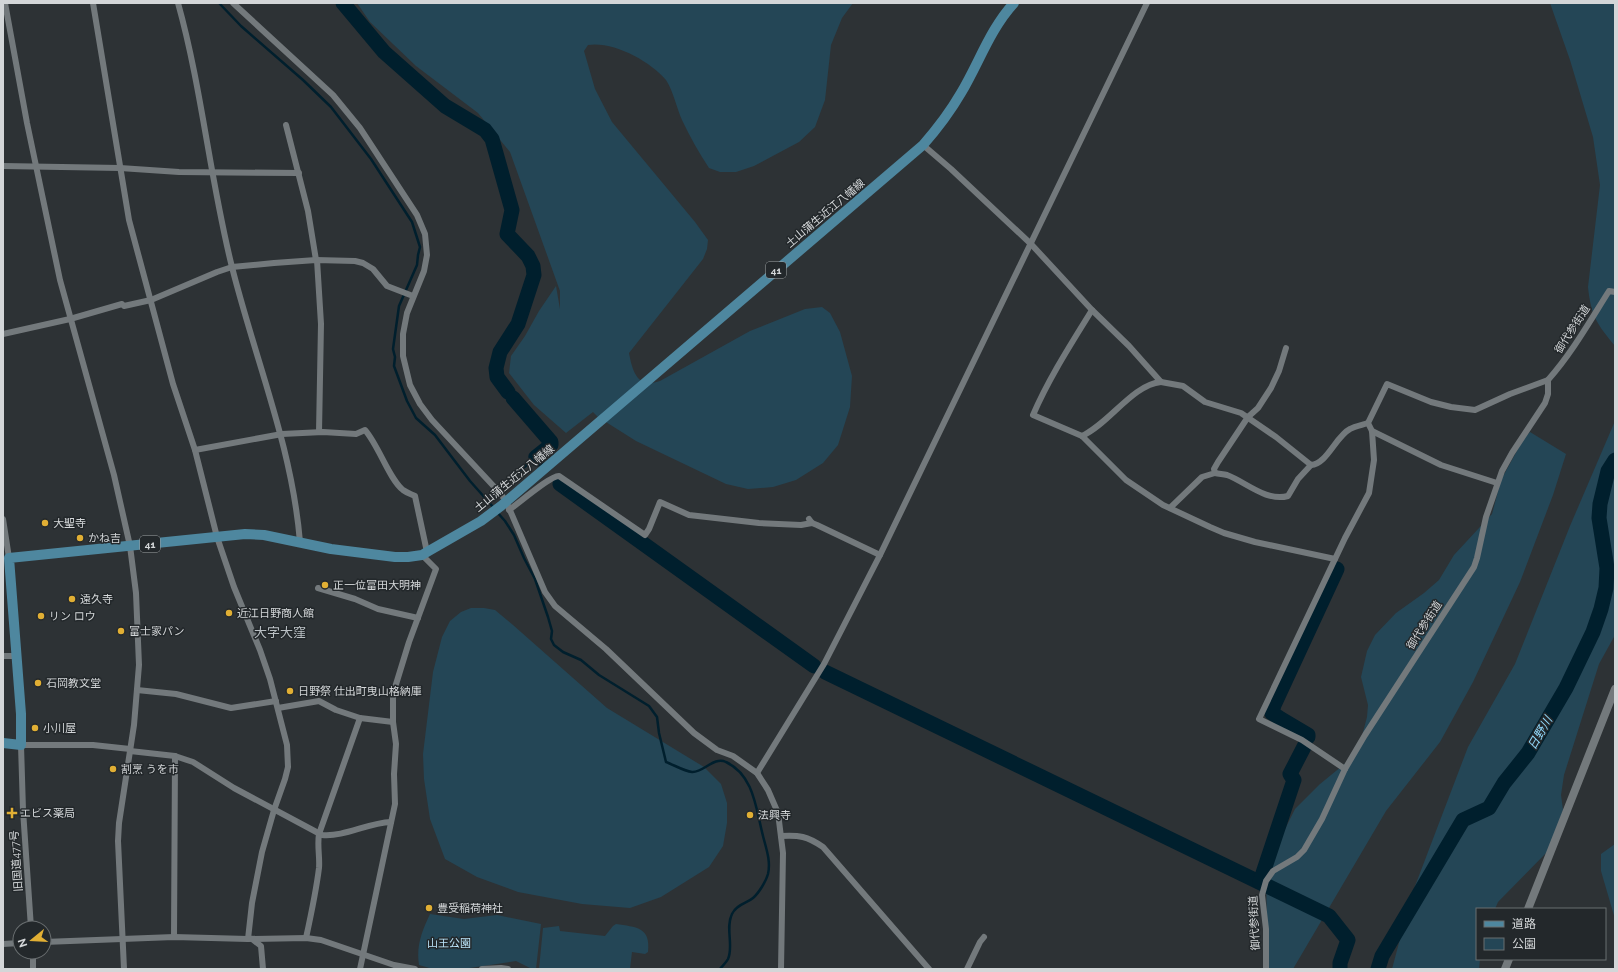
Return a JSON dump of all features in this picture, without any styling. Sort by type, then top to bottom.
[{"type":"main road","name":"土山蒲生近江八幡線","points":[[9,558],[245,534],[264,535],[331,549],[395,557],[408,558],[424,553],[505,506],[923,145],[958,98],[994,29],[1014,3]]},
{"type":"main road","points":[[3,743],[21,745],[21,714],[9,558]]},
{"type":"street","points":[[5,3],[36,167],[60,280],[114,475],[130,546],[136,593],[139,637],[137,690],[119,823],[118,841],[124,969]]},
{"type":"street","points":[[93,3],[129,220],[173,384],[195,450],[217,537],[234,587],[260,650],[278,708],[287,745],[288,760],[285,779],[262,852],[256,882],[250,939]]},
{"type":"street","points":[[178,3],[194,66],[212,172],[232,267],[282,434],[294,495],[300,542]]},
{"type":"street","points":[[234,3],[333,95],[348,112],[416,215],[425,234],[427,255],[424,271],[406,313],[403,334],[403,356],[410,385],[420,404],[432,420],[500,492],[505,506],[546,592],[555,606],[606,649],[694,733],[717,750],[733,756],[757,773],[775,805],[781,824],[783,853],[781,969]]},
{"type":"street","points":[[757,773],[824,664],[880,555],[1147,3]]},
{"type":"street","points":[[286,125],[308,211],[316,260],[320,324],[319,432]]},
{"type":"street","points":[[923,145],[951,169],[1031,244],[1092,310],[1129,346],[1161,382]]},
{"type":"street","points":[[3,166],[58,166],[165,171],[299,173]]},
{"type":"street","points":[[3,334],[70,319],[100,310],[151,300],[232,267],[274,262],[316,260],[363,262],[373,269],[386,286],[400,290],[412,296]]},
{"type":"street","name":"御代参街道","points":[[1266,969],[1266,929],[1262,895],[1266,881],[1273,871],[1304,850],[1322,819],[1345,768],[1369,728],[1474,567],[1478,558],[1486,517],[1497,484],[1512,453],[1545,403],[1548,394],[1548,380],[1575,345],[1609,291],[1615,292]]},
{"type":"street","points":[[1092,310],[1056,369],[1033,415],[1082,436],[1126,480],[1170,508],[1224,533],[1274,547],[1335,559]]},
{"type":"street","points":[[1214,473],[1214,469],[1218,462],[1248,417],[1258,408],[1276,380],[1286,348]]},
{"type":"street","points":[[1170,508],[1202,477],[1214,473],[1227,476],[1267,495],[1284,498],[1288,496],[1298,479],[1311,465],[1320,462],[1349,429],[1368,423],[1387,384],[1431,402],[1451,407],[1475,410],[1510,394],[1548,380]]},
{"type":"street","points":[[1082,436],[1091,432],[1104,422],[1141,389],[1153,383],[1161,382],[1183,386],[1205,402],[1241,413],[1276,437],[1311,465]]},
{"type":"street","points":[[1345,768],[1302,740],[1259,719],[1335,559],[1369,493],[1374,460],[1372,431],[1368,423]]},
{"type":"street","points":[[195,450],[282,434],[319,432],[356,434],[365,430],[373,440],[392,477],[403,490],[415,496],[424,553],[436,569],[409,642],[393,694],[393,722],[396,744],[394,804],[360,969]]},
{"type":"street","points":[[1372,431],[1441,465],[1497,484]]},
{"type":"street","points":[[505,506],[548,480],[559,476],[644,535],[649,528],[660,502],[689,515],[759,523],[801,525],[810,521],[880,555]]},
{"type":"street","points":[[3,519],[9,558]]},
{"type":"street","points":[[318,588],[355,599],[378,609],[418,618]]},
{"type":"street","points":[[3,656],[17,656]]},
{"type":"street","points":[[1528,908],[1615,689]]},
{"type":"street","points":[[137,690],[176,694],[231,708],[276,701]]},
{"type":"street","points":[[278,708],[319,702],[336,710],[360,718],[393,722]]},
{"type":"street","points":[[306,938],[318,879],[320,857],[318,842],[319,834],[360,718]]},
{"type":"street","points":[[21,745],[93,745],[174,756],[193,762],[234,788],[319,834],[335,835],[391,822]]},
{"type":"street","name":"旧国道477号","points":[[21,745],[23,810],[30,920]]},
{"type":"street","points":[[174,756],[174,937]]},
{"type":"street","points":[[781,836],[802,836],[813,840],[823,847],[929,969]]},
{"type":"street","points":[[52,942],[174,937],[250,939],[306,938],[321,940],[394,965],[415,969]]},
{"type":"street","points":[[967,969],[984,937]]},
{"type":"street","points":[[250,939],[261,946],[263,969]]},
{"type":"street","points":[[482,969],[508,969]]},
{"type":"green space","points":[[357,3],[853,3],[842,18],[831,45],[825,100],[815,127],[799,142],[754,166],[736,172],[720,172],[709,168],[680,116],[673,94],[666,80],[651,66],[630,54],[608,46],[588,45],[584,51],[595,89],[612,122],[695,222],[708,240],[707,249],[703,259],[629,353],[636,375],[643,382],[647,383],[660,381],[750,331],[805,309],[822,307],[830,313],[840,332],[852,376],[850,407],[838,445],[823,463],[796,480],[773,487],[748,489],[726,484],[636,441],[598,417],[593,412],[566,433],[534,405],[509,373],[511,356],[556,286],[560,309],[560,291],[510,152],[478,113],[416,66],[370,22]]},
{"type":"green space","points":[[1550,3],[1615,3],[1615,346],[1599,325],[1593,313],[1589,297],[1588,287],[1600,185],[1593,137],[1570,60]]},
{"type":"green space","points":[[1615,421],[1615,635],[1599,664],[1564,775],[1561,795],[1563,810],[1549,850],[1498,902],[1495,908],[1476,908],[1476,960],[1480,960],[1479,969],[1392,969],[1412,894],[1468,747],[1515,664],[1570,526]]},
{"type":"green space","points":[[1530,432],[1566,454],[1553,495],[1520,582],[1473,682],[1440,742],[1386,811],[1293,969],[1268,969],[1266,877],[1280,839],[1295,809],[1320,784],[1347,762],[1361,740],[1367,717],[1368,705],[1361,677],[1367,651],[1375,635],[1396,613],[1439,580],[1454,555],[1492,514],[1501,480],[1524,438]]},
{"type":"green space","points":[[471,608],[495,610],[607,708],[704,767],[721,784],[727,803],[727,823],[723,846],[709,867],[661,897],[630,908],[582,904],[518,892],[477,877],[445,859],[430,819],[424,779],[423,754],[433,672],[442,637],[450,621],[461,612]]},
{"type":"green space","points":[[1615,844],[1615,919],[1601,871],[1601,854]]},
{"type":"green space","name":"山王公園","points":[[430,914],[464,919],[497,915],[541,924],[536,969],[532,969],[516,961],[463,969],[433,969],[419,965],[418,951],[420,939]]},
{"type":"green space","points":[[616,924],[630,926],[641,930],[647,938],[648,952],[645,954],[632,952],[630,969],[539,969],[543,928],[559,926],[560,931],[605,936]]},
{"type":"waterway","points":[[219,3],[241,26],[303,80],[331,107],[371,159],[412,222],[420,247],[417,265],[399,306],[393,349],[395,357],[394,366],[407,401],[416,418],[435,435],[470,481],[494,508]]},
{"type":"waterway","points":[[343,3],[384,52],[445,106],[485,130],[492,139],[512,210],[507,234],[528,256],[533,266],[534,275],[518,324],[500,352],[496,368],[497,377],[508,392]]},
{"type":"waterway","points":[[513,398],[551,442],[551,445],[536,457],[537,459]]},
{"type":"waterway","points":[[507,482],[536,457]]},
{"type":"waterway","name":"日野川","points":[[1378,969],[1382,956],[1463,820],[1489,808],[1504,783],[1528,753],[1566,688],[1593,632],[1606,588],[1607,568],[1599,518],[1600,504],[1608,471],[1615,460]]},
{"type":"waterway","points":[[560,484],[814,666]]},
{"type":"waterway","points":[[497,512],[514,535],[535,579],[548,617],[552,631],[551,639],[554,645],[563,652],[581,660],[599,675],[649,706],[657,717],[666,762],[692,772],[696,772],[717,761],[726,762],[743,775],[748,784],[756,804],[769,859],[769,869],[766,880],[758,893],[753,898],[736,908],[732,914],[729,925],[730,954],[720,969]]},
{"type":"waterway","points":[[1308,737],[1308,735],[1272,713],[1274,705],[1337,569]]},
{"type":"waterway","points":[[825,672],[1329,916],[1348,940],[1340,963],[1340,969]]},
{"type":"waterway","points":[[1260,882],[1294,780],[1290,774],[1305,745]]},
{"type":"place","name":"大聖寺","points":[[45,523]]},
{"type":"place","name":"かね吉","points":[[80,538]]},
{"type":"place","name":"正一位富田大明神","points":[[325,585]]},
{"type":"place","name":"遠久寺","points":[[72,599]]},
{"type":"place","name":"近江日野商人館","points":[[229,613]]},
{"type":"place","name":"リン ロウ","points":[[41,616]]},
{"type":"place","name":"富士家パン","points":[[121,631]]},
{"type":"place","name":"石岡教文堂","points":[[38,683]]},
{"type":"place","name":"日野祭 仕出町曳山格納庫","points":[[290,691]]},
{"type":"place","name":"小川屋","points":[[35,728]]},
{"type":"place","name":"割烹 うを市","points":[[113,769]]},
{"type":"place","name":"エビス薬局","points":[[12,813]]},
{"type":"place","name":"法興寺","points":[[750,815]]},
{"type":"place","name":"豊受稲荷神社","points":[[429,908]]},
{"type":"district","name":"大字大窪","points":[[280,632]]}]
